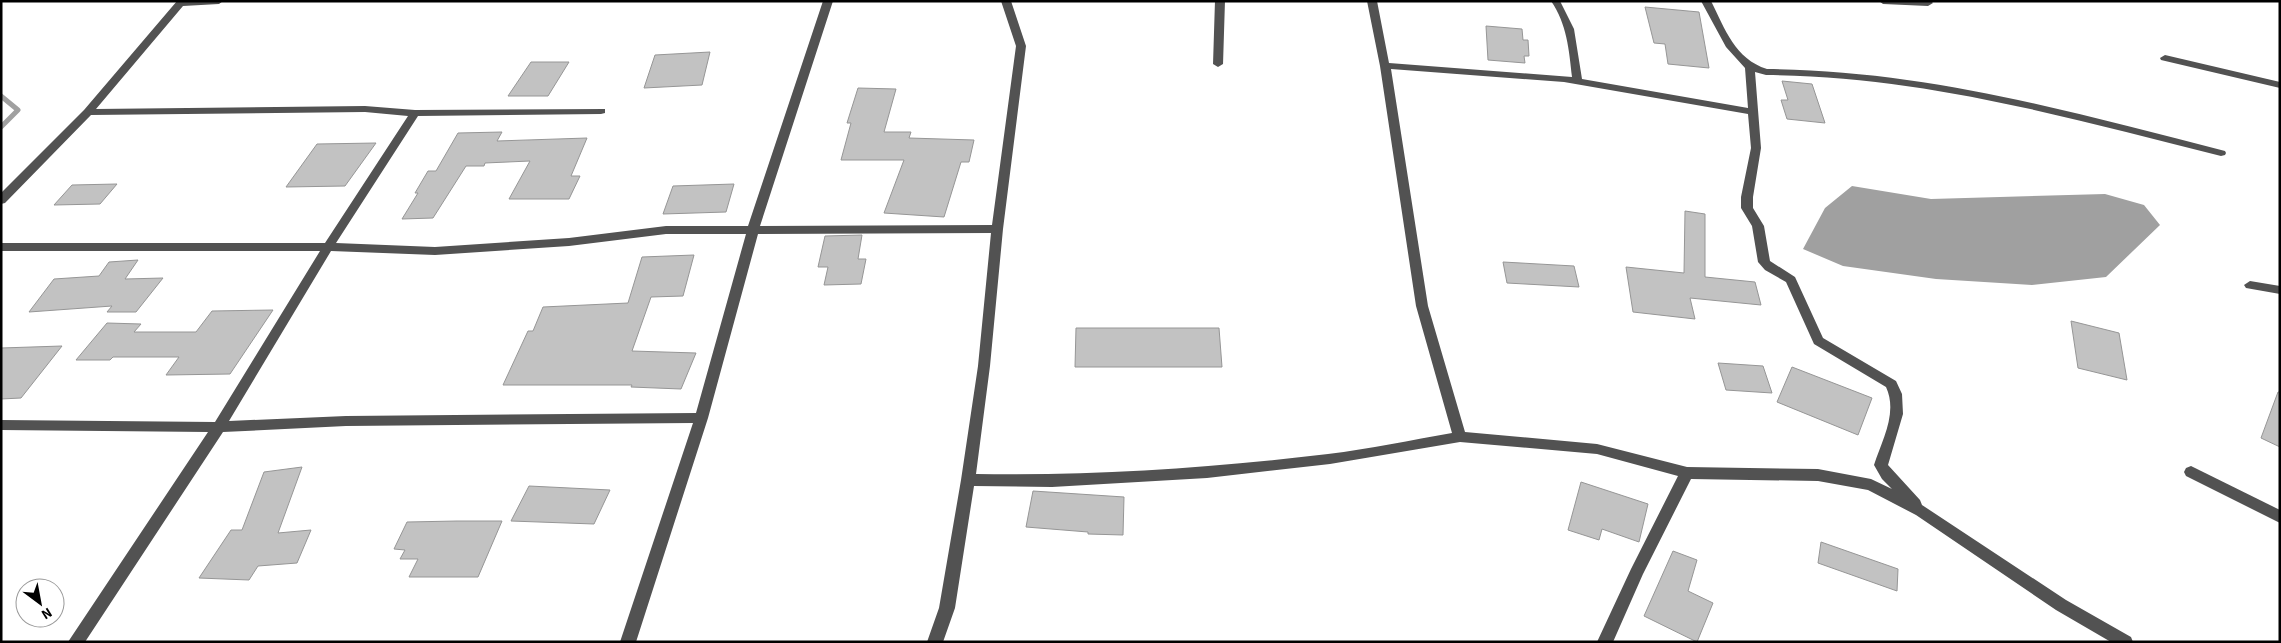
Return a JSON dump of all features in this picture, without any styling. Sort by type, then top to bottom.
[{"type":"street","points":[[1,200],[88,112],[182,2],[219,1]]},
{"type":"street","points":[[628,642],[701,418],[753,229],[828,1]]},
{"type":"street","points":[[935,642],[947,608],[968,480],[1021,46],[1006,1]]},
{"type":"street","points":[[1218,64],[1220,1]]},
{"type":"street","points":[[1372,1],[1385,66],[1422,306],[1460,437]]},
{"type":"street","points":[[1555,1],[1566,22],[1573,44],[1577,81]]},
{"type":"street","points":[[1706,1],[1740,58],[1750,67],[1766,72],[1822,72],[1920,83],[2027,105],[2221,153]]},
{"type":"street","points":[[1883,1],[1928,3]]},
{"type":"street","points":[[2166,58],[2280,85]]},
{"type":"street","points":[[1385,66],[1500,73],[1577,81],[1754,112]]},
{"type":"street","points":[[1750,67],[1756,148],[1747,197],[1747,208],[1758,226],[1764,262],[1766,266],[1784,274],[1791,280],[1818,340],[1827,348],[1891,384],[1897,394],[1897,414],[1881,465],[1887,475],[1921,511]]},
{"type":"street","points":[[88,112],[320,109],[415,113],[601,111]]},
{"type":"street","points":[[76,642],[219,426],[328,247],[415,113]]},
{"type":"street","points":[[1,247],[328,247],[435,251],[569,242],[666,230],[882,231],[998,229]]},
{"type":"street","points":[[2250,285],[2280,290]]},
{"type":"street","points":[[1,425],[219,426],[355,421],[701,418]]},
{"type":"street","points":[[968,480],[1052,480],[1207,472],[1330,459],[1460,437],[1597,449],[1647,461],[1687,474],[1818,475],[1871,485],[1921,511],[2061,605],[2125,642]]},
{"type":"street","points":[[2190,472],[2280,517]]},
{"type":"street","points":[[1605,642],[1636,573],[1687,474]]},
{"type":"shaded area","points":[[1852,186],[1931,199],[2105,194],[2144,205],[2160,225],[2106,277],[2032,285],[1936,279],[1843,266],[1803,249],[1825,208]]},
{"type":"building","points":[[1645,7],[1699,12],[1709,68],[1668,64],[1665,44],[1654,43]]},
{"type":"building","points":[[1486,26],[1522,29],[1523,40],[1528,40],[1529,56],[1524,56],[1525,63],[1488,60]]},
{"type":"building","points":[[710,52],[702,85],[644,88],[655,55]]},
{"type":"building","points":[[531,62],[569,62],[548,96],[508,96]]},
{"type":"building","points":[[1782,81],[1812,84],[1825,123],[1787,119],[1781,100],[1788,100]]},
{"type":"building","points":[[858,88],[896,89],[884,132],[911,132],[909,138],[974,140],[969,162],[961,162],[944,217],[884,213],[904,160],[841,160],[851,123],[847,123]]},
{"type":"building","points":[[502,132],[497,141],[587,138],[571,176],[580,176],[569,199],[509,199],[530,161],[485,163],[484,166],[466,166],[433,218],[402,219],[418,193],[415,193],[428,171],[436,171],[458,133]]},
{"type":"building","points":[[376,143],[345,186],[286,187],[317,144]]},
{"type":"building","points":[[117,184],[100,204],[54,205],[72,185]]},
{"type":"building","points":[[734,184],[726,212],[663,214],[673,186]]},
{"type":"building","points":[[1685,211],[1705,214],[1705,277],[1755,282],[1761,305],[1690,298],[1695,319],[1633,312],[1626,267],[1684,273]]},
{"type":"building","points":[[862,235],[858,259],[866,259],[861,284],[824,285],[828,267],[818,267],[825,236]]},
{"type":"building","points":[[694,255],[683,296],[651,297],[632,351],[696,353],[681,389],[631,387],[632,385],[503,385],[528,331],[533,331],[543,307],[628,303],[642,257]]},
{"type":"building","points":[[138,260],[125,279],[163,278],[136,312],[107,312],[112,306],[29,312],[54,279],[99,276],[109,262]]},
{"type":"building","points":[[1503,262],[1574,266],[1579,287],[1507,283]]},
{"type":"building","points":[[273,310],[230,374],[166,375],[179,357],[113,357],[110,360],[76,360],[107,323],[141,324],[134,332],[196,332],[212,311]]},
{"type":"building","points":[[2071,321],[2119,333],[2127,380],[2078,368]]},
{"type":"building","points":[[1076,328],[1219,328],[1222,367],[1075,367]]},
{"type":"building","points":[[62,346],[21,398],[1,399],[1,348]]},
{"type":"building","points":[[1718,363],[1763,366],[1772,393],[1726,390]]},
{"type":"building","points":[[1792,367],[1872,398],[1858,435],[1777,402]]},
{"type":"building","points":[[2278,392],[2280,392],[2280,447],[2261,438]]},
{"type":"building","points":[[302,467],[278,533],[311,530],[297,563],[258,566],[249,580],[199,578],[231,530],[242,530],[264,472]]},
{"type":"building","points":[[1581,482],[1648,504],[1639,542],[1602,529],[1599,540],[1568,530]]},
{"type":"building","points":[[529,486],[610,490],[594,524],[511,521]]},
{"type":"building","points":[[1033,491],[1124,497],[1123,535],[1088,534],[1088,532],[1026,527]]},
{"type":"building","points":[[502,521],[478,577],[409,577],[418,559],[400,559],[405,550],[394,549],[407,522]]},
{"type":"building","points":[[1821,542],[1898,569],[1897,591],[1818,563]]},
{"type":"building","points":[[1673,551],[1697,560],[1688,591],[1713,603],[1697,642],[1644,616]]},
{"type":"waterway","points":[[1,96],[18,110],[1,127]]}]
